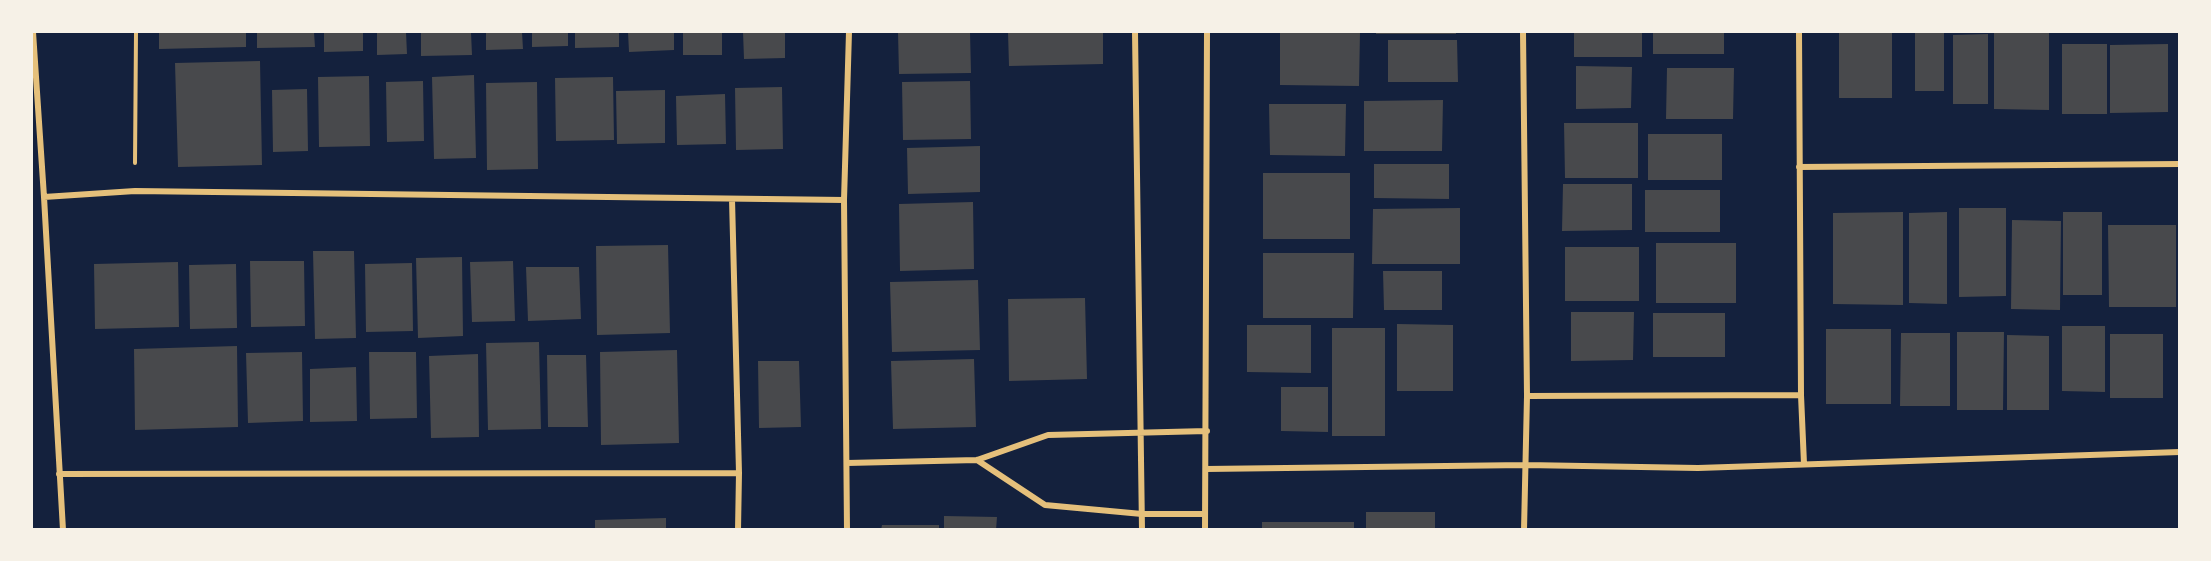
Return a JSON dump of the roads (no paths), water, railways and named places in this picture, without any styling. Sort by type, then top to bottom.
[{"type":"street","points":[[33,32],[63,530]]},
{"type":"street","points":[[846,530],[844,200],[849,32]]},
{"type":"street","points":[[1135,32],[1142,530]]},
{"type":"street","points":[[1205,530],[1207,32]]},
{"type":"street","points":[[1523,32],[1527,396],[1524,530]]},
{"type":"street","points":[[1799,32],[1801,395],[1804,464]]},
{"type":"street","points":[[1799,167],[2180,164]]},
{"type":"street","points":[[44,196],[135,190],[844,200]]},
{"type":"street","points":[[732,199],[739,473],[738,530]]},
{"type":"street","points":[[1527,396],[1801,395]]},
{"type":"street","points":[[847,463],[977,460],[1048,435],[1207,431]]},
{"type":"street","points":[[1206,469],[1526,465],[1698,468],[2180,452]]},
{"type":"street","points":[[977,460],[1045,505],[1142,514],[1205,514]]},
{"type":"street","points":[[59,474],[739,473]]}]
